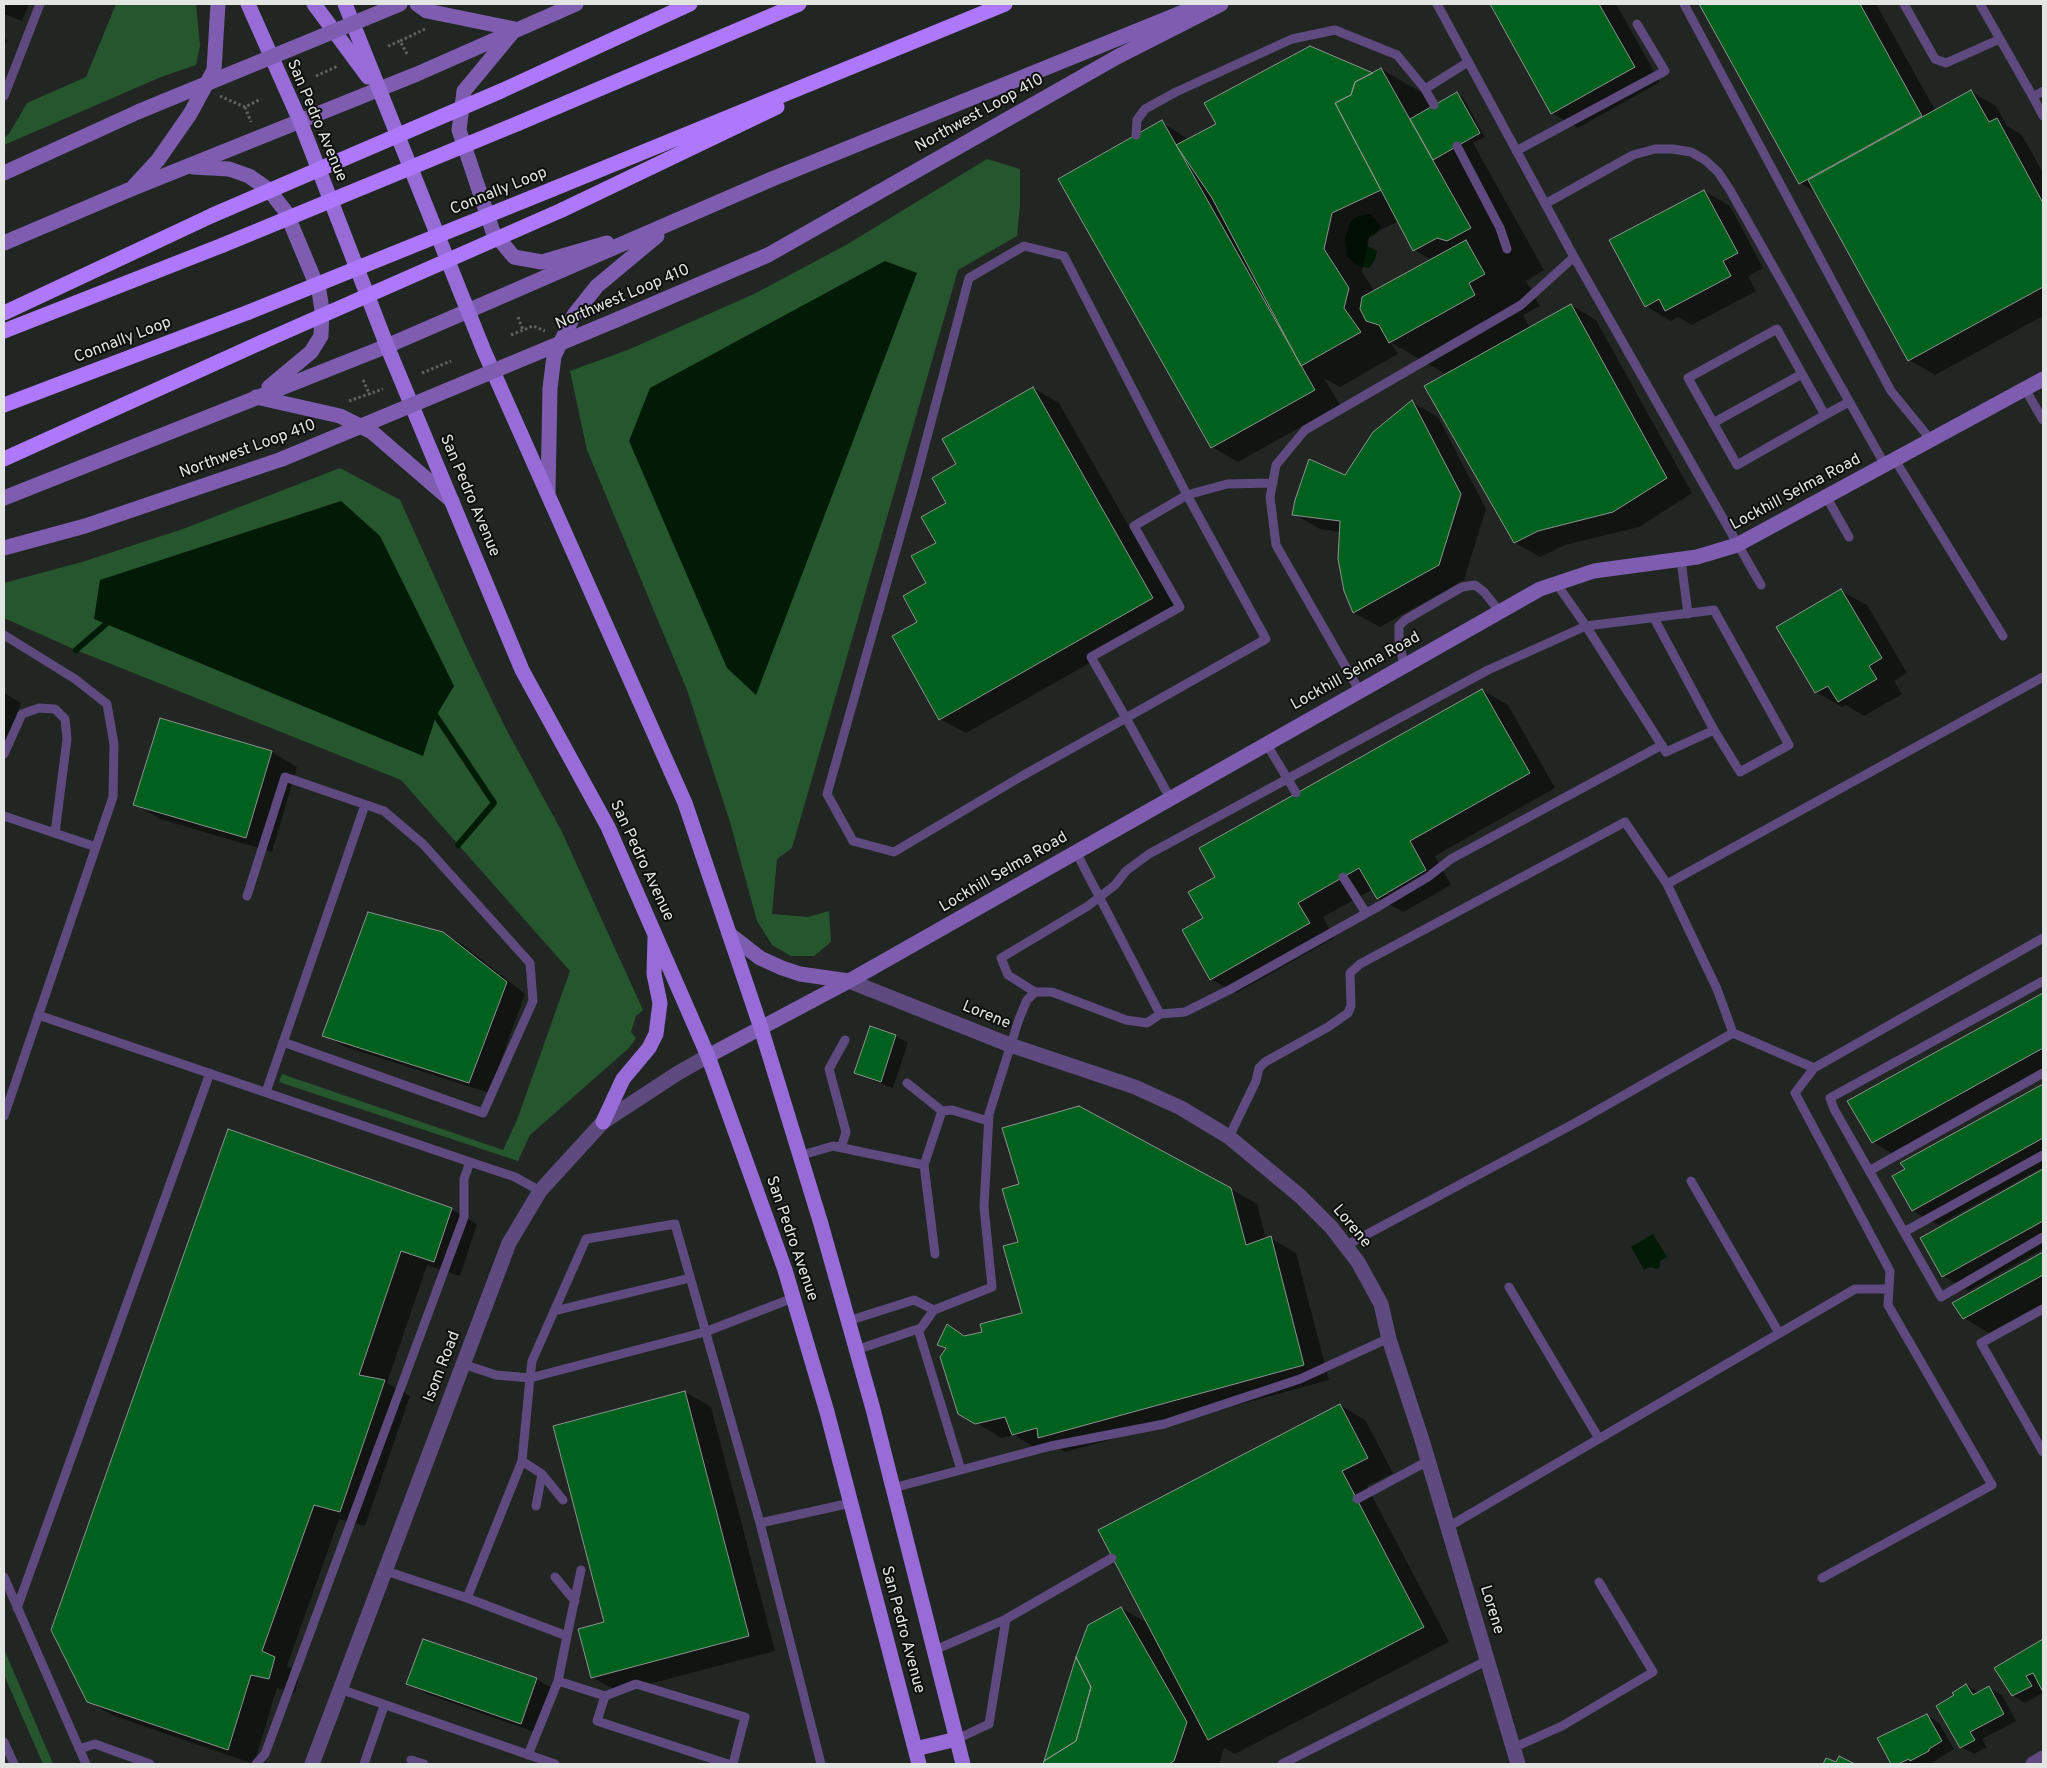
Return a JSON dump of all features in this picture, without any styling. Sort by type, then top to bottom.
[{"type":"highway","points":[[4,313],[213,215],[501,91],[690,4]]},
{"type":"highway","points":[[4,331],[223,245],[519,123],[800,4]]},
{"type":"highway","name":"Connally Loop","points":[[4,405],[248,312],[1005,4]]},
{"type":"highway","points":[[4,459],[262,342],[562,210],[929,35]]},
{"type":"main road","points":[[131,189],[158,160],[190,114],[214,70],[218,4]]},
{"type":"main road","name":"San Pedro Avenue","points":[[248,4],[300,122],[387,346],[522,670],[608,827],[708,1056],[793,1298],[828,1412],[919,1764]]},
{"type":"main road","points":[[314,4],[378,90]]},
{"type":"main road","name":"San Pedro Avenue","points":[[345,4],[467,311],[685,803],[761,1028],[848,1321],[893,1488],[963,1764]]},
{"type":"main road","points":[[4,173],[140,111],[400,4]]},
{"type":"main road","points":[[417,4],[427,11],[515,30]]},
{"type":"main road","points":[[4,243],[131,189],[378,90],[576,4]]},
{"type":"main road","name":"Northwest Loop 410","points":[[4,498],[387,346],[670,225],[772,179],[1203,4]]},
{"type":"main road","name":"Northwest Loop 410","points":[[4,548],[84,526],[282,459],[768,256],[1117,57],[1221,4]]},
{"type":"main road","points":[[515,30],[464,91],[459,130],[493,232],[514,257],[542,262],[670,225]]},
{"type":"main road","points":[[188,167],[229,169],[249,176],[269,190],[286,212],[319,290],[322,310],[321,336],[311,352],[256,397]]},
{"type":"main road","points":[[548,492],[550,388],[554,356],[574,315],[597,286],[670,225]]},
{"type":"main road","name":"Lockhill Selma Road","points":[[708,1056],[849,981],[1540,589],[1594,571],[1697,558],[1737,545],[1827,498],[2043,379]]},
{"type":"main road","points":[[256,397],[340,416],[372,432],[452,501]]},
{"type":"main road","points":[[603,1122],[622,1079],[649,1048],[656,1034],[660,1003],[654,974],[655,934]]},
{"type":"main road","points":[[729,934],[760,958],[782,968],[800,974],[849,981]]},
{"type":"main road","points":[[915,1749],[957,1739]]},
{"type":"street","name":"Lorene","points":[[849,981],[1010,1045],[1135,1087],[1181,1108],[1229,1136],[1300,1196],[1331,1227],[1358,1262],[1381,1304],[1389,1338],[1448,1527],[1518,1764]]},
{"type":"street","name":"Isom Road","points":[[312,1764],[509,1243],[540,1191],[603,1122],[678,1073],[708,1056]]},
{"type":"street","points":[[2033,1764],[2043,1758]]},
{"type":"lane","points":[[4,96],[40,4]]},
{"type":"lane","points":[[1437,4],[1544,204],[1761,585]]},
{"type":"lane","points":[[1684,4],[1891,390],[1931,440]]},
{"type":"lane","points":[[1904,4],[1936,59],[1946,63],[2000,39]]},
{"type":"lane","points":[[1980,4],[2043,116]]},
{"type":"lane","points":[[1516,151],[1665,71],[1637,24]]},
{"type":"lane","points":[[1136,135],[1137,120],[1145,109],[1176,92],[1292,39],[1335,30],[1397,55],[1425,89],[1434,105]]},
{"type":"lane","points":[[1425,89],[1468,62]]},
{"type":"lane","points":[[2033,97],[2043,91]]},
{"type":"lane","points":[[1457,146],[1500,228],[1507,249]]},
{"type":"lane","points":[[1544,204],[1633,155],[1654,149],[1673,149],[1691,152],[1705,160],[1718,172],[1850,402],[2003,636]]},
{"type":"lane","points":[[1024,246],[1064,256],[1187,495],[1266,639],[894,852],[853,841],[827,794],[913,490],[969,278],[1024,246]]},
{"type":"lane","points":[[1359,690],[1276,545],[1270,497],[1276,465],[1305,430],[1521,305],[1574,257]]},
{"type":"lane","points":[[1826,416],[1777,329],[1688,378],[1737,466],[1826,416],[1850,402]]},
{"type":"lane","points":[[1712,423],[1802,374]]},
{"type":"lane","points":[[2025,389],[2043,420]]},
{"type":"lane","points":[[1170,798],[1091,658],[1180,607],[1134,526],[1187,495],[1227,484],[1273,483]]},
{"type":"lane","points":[[1827,498],[1849,537]]},
{"type":"lane","points":[[1681,560],[1688,614]]},
{"type":"lane","points":[[1556,583],[1586,626],[1666,752],[1714,730]]},
{"type":"lane","points":[[1404,665],[1399,642],[1399,626],[1405,620],[1462,587],[1475,585],[1484,592],[1500,612]]},
{"type":"lane","points":[[1654,618],[1714,730],[1740,772],[1790,745],[1714,610],[1586,626],[1488,670],[1149,854],[1126,871],[1115,885],[1088,906],[1002,958],[1008,975],[1035,992],[1052,992],[1126,1020],[1147,1023],[1160,1014],[1185,1012],[1366,914],[1428,877],[1451,859],[1662,745]]},
{"type":"lane","points":[[4,635],[75,679],[107,704],[114,744],[113,797],[4,1116]]},
{"type":"lane","points":[[1666,884],[2043,677]]},
{"type":"lane","points":[[4,754],[22,714],[39,708],[56,709],[65,719],[67,738],[55,833]]},
{"type":"lane","points":[[1266,743],[1296,793]]},
{"type":"lane","points":[[246,896],[285,777],[384,811],[423,844],[530,963],[533,1001],[483,1113],[283,1042]]},
{"type":"lane","points":[[266,1092],[365,805]]},
{"type":"lane","points":[[4,816],[96,847]]},
{"type":"lane","points":[[1229,1136],[1256,1081],[1259,1068],[1264,1062],[1328,1027],[1348,1012],[1351,1006],[1350,973],[1360,964],[1625,822],[1666,884],[1716,989],[1733,1033],[1814,1068]]},
{"type":"lane","points":[[1076,852],[1160,1014]]},
{"type":"lane","points":[[1343,877],[1366,914]]},
{"type":"lane","points":[[1822,1578],[1992,1485],[1888,1305],[1890,1271],[1795,1093],[1814,1068],[2043,938]]},
{"type":"lane","points":[[2043,981],[1830,1098],[1834,1109],[1941,1297],[2043,1237]]},
{"type":"lane","points":[[856,1350],[921,1328],[934,1310],[992,1287],[984,1208],[988,1121],[1010,1045],[1027,1000],[1035,992]]},
{"type":"lane","points":[[38,1015],[470,1162],[515,1178],[540,1191]]},
{"type":"lane","points":[[1346,1246],[1577,1122],[1733,1033]]},
{"type":"lane","points":[[841,1148],[846,1132],[829,1069],[845,1040]]},
{"type":"lane","points":[[17,1608],[210,1073]]},
{"type":"lane","points":[[1869,1171],[2043,1073]]},
{"type":"lane","points":[[907,1083],[942,1111],[952,1110],[988,1121]]},
{"type":"lane","points":[[935,1254],[924,1165],[942,1111]]},
{"type":"lane","points":[[799,1156],[833,1146],[924,1165]]},
{"type":"lane","points":[[1904,1232],[2043,1155]]},
{"type":"lane","points":[[256,1764],[265,1754],[269,1744],[464,1217],[464,1179],[470,1162]]},
{"type":"lane","points":[[1691,1181],[1779,1333]]},
{"type":"lane","points":[[467,1598],[522,1461],[532,1361],[586,1239],[675,1224],[760,1523],[821,1764]]},
{"type":"lane","points":[[554,1311],[690,1278]]},
{"type":"lane","points":[[1509,1287],[1598,1438]]},
{"type":"lane","points":[[1448,1527],[1854,1289],[1889,1289]]},
{"type":"lane","points":[[463,1364],[496,1375],[530,1378],[705,1332],[793,1298]]},
{"type":"lane","points":[[848,1321],[914,1300],[934,1310]]},
{"type":"lane","points":[[2043,1308],[1982,1343],[2043,1452]]},
{"type":"lane","points":[[918,1329],[960,1470]]},
{"type":"lane","points":[[893,1488],[1051,1446],[1164,1424],[1300,1379],[1389,1338]]},
{"type":"lane","points":[[522,1461],[542,1474],[563,1500]]},
{"type":"lane","points":[[1357,1499],[1428,1462]]},
{"type":"lane","points":[[536,1506],[542,1474]]},
{"type":"lane","points":[[760,1523],[851,1503]]},
{"type":"lane","points":[[935,1650],[1006,1619],[1112,1558]]},
{"type":"lane","points":[[528,1755],[558,1681],[581,1570]]},
{"type":"lane","points":[[386,1571],[467,1598],[567,1636]]},
{"type":"lane","points":[[4,1577],[86,1764]]},
{"type":"lane","points":[[555,1577],[576,1601]]},
{"type":"lane","points":[[1514,1748],[1562,1726],[1653,1672],[1599,1582]]},
{"type":"lane","points":[[957,1739],[989,1724],[1006,1619]]},
{"type":"lane","points":[[1282,1764],[1488,1660]]},
{"type":"lane","points":[[558,1681],[605,1696],[636,1684],[745,1717],[733,1764]]},
{"type":"lane","points":[[340,1690],[554,1764]]},
{"type":"lane","points":[[605,1696],[597,1721],[728,1764]]},
{"type":"lane","points":[[364,1764],[384,1706]]},
{"type":"lane","points":[[4,1742],[14,1764]]},
{"type":"lane","points":[[79,1749],[96,1744],[150,1764]]},
{"type":"lane","points":[[411,1760],[424,1764]]},
{"type":"path","points":[[388,46],[434,24]]},
{"type":"path","points":[[400,41],[407,54]]},
{"type":"path","points":[[316,76],[340,65]]},
{"type":"path","points":[[217,95],[245,107],[251,122]]},
{"type":"path","points":[[245,107],[261,98]]},
{"type":"path","points":[[518,317],[522,330]]},
{"type":"path","points":[[511,335],[533,326],[552,334]]},
{"type":"path","points":[[422,373],[451,361]]},
{"type":"path","points":[[363,380],[370,395]]},
{"type":"green space","points":[[116,4],[196,4],[200,46],[196,65],[161,77],[4,145],[4,138],[9,134],[27,103],[86,77]]},
{"type":"green space","points":[[987,159],[1020,169],[1020,205],[1017,236],[958,270],[792,848],[777,859],[772,914],[808,917],[829,911],[831,942],[814,956],[791,956],[772,945],[757,921],[730,822],[687,690],[587,450],[570,371],[630,349],[754,294],[846,245]]},
{"type":"green space","points":[[340,468],[400,500],[469,653],[506,729],[561,830],[643,1010],[636,1016],[631,1032],[636,1038],[629,1048],[530,1135],[518,1161],[279,1082],[282,1074],[503,1150],[517,1120],[570,971],[401,780],[76,650],[4,618],[4,583],[82,562],[183,529]]},
{"type":"green space","points":[[4,1649],[53,1764],[43,1764],[4,1675]]},
{"type":"shaded area","points":[[1370,214],[1381,226],[1376,234],[1367,239],[1368,246],[1377,251],[1375,260],[1369,268],[1358,266],[1347,256],[1345,238],[1351,221],[1358,216]]},
{"type":"shaded area","points":[[885,261],[917,273],[756,695],[727,668],[629,441],[650,388]]},
{"type":"shaded area","points":[[341,501],[380,536],[454,686],[436,716],[423,756],[94,619],[100,580]]},
{"type":"shaded area","points":[[1653,1234],[1667,1257],[1660,1261],[1660,1267],[1657,1269],[1650,1267],[1644,1270],[1631,1247]]},
{"type":"building","points":[[1490,4],[1599,4],[1635,67],[1551,114]]},
{"type":"building","points":[[1699,4],[1860,4],[1922,116],[1799,184]]},
{"type":"building","points":[[1310,46],[1373,73],[1355,82],[1351,95],[1335,103],[1381,190],[1332,213],[1324,249],[1349,288],[1344,308],[1361,332],[1301,366],[1212,198],[1176,145],[1216,124],[1204,103]]},
{"type":"building","points":[[1381,68],[1471,228],[1447,241],[1437,238],[1413,251],[1335,103],[1351,95],[1355,82]]},
{"type":"building","points":[[1971,90],[1989,122],[1997,118],[2043,203],[2043,287],[1908,361],[1808,180]]},
{"type":"building","points":[[1457,92],[1480,133],[1433,160],[1410,119]]},
{"type":"building","points":[[1162,120],[1315,390],[1211,448],[1058,179]]},
{"type":"building","points":[[1704,190],[1738,253],[1723,261],[1731,276],[1665,311],[1659,299],[1645,307],[1609,240]]},
{"type":"building","points":[[1466,240],[1485,274],[1469,283],[1475,295],[1389,343],[1379,325],[1366,321],[1360,309],[1362,297]]},
{"type":"building","points":[[1571,304],[1667,478],[1613,512],[1538,531],[1514,543],[1424,386]]},
{"type":"building","points":[[1033,387],[1153,598],[939,720],[892,636],[917,622],[903,596],[926,583],[911,556],[936,543],[921,517],[946,503],[932,478],[956,464],[942,439]]},
{"type":"building","points":[[1412,400],[1461,494],[1439,565],[1353,613],[1344,591],[1338,559],[1340,521],[1292,515],[1295,500],[1309,459],[1345,475],[1373,432]]},
{"type":"building","points":[[1841,589],[1882,658],[1869,666],[1877,679],[1838,702],[1828,686],[1815,693],[1776,627]]},
{"type":"building","points":[[1482,689],[1530,773],[1410,841],[1426,870],[1377,899],[1359,868],[1298,903],[1310,923],[1210,980],[1182,930],[1203,918],[1188,892],[1215,877],[1199,848]]},
{"type":"building","points":[[160,718],[272,751],[246,838],[133,805]]},
{"type":"building","points":[[368,912],[443,932],[507,982],[469,1083],[322,1036]]},
{"type":"building","points":[[2043,993],[2043,1048],[1872,1143],[1847,1101]]},
{"type":"building","points":[[870,1026],[896,1035],[881,1082],[854,1073]]},
{"type":"building","points":[[2043,1084],[2043,1138],[1912,1211],[1892,1176],[1905,1169],[1900,1163]]},
{"type":"building","points":[[1079,1106],[1231,1188],[1246,1245],[1271,1236],[1304,1365],[1038,1438],[1037,1428],[1012,1435],[1005,1417],[975,1424],[958,1414],[940,1357],[946,1348],[937,1345],[947,1324],[964,1336],[982,1332],[980,1324],[1022,1313],[1003,1246],[1018,1242],[1002,1189],[1019,1184],[1002,1128]]},
{"type":"building","points":[[228,1129],[452,1208],[434,1262],[401,1251],[359,1375],[385,1380],[340,1512],[314,1505],[262,1651],[275,1657],[269,1679],[251,1675],[228,1750],[87,1702],[51,1630]]},
{"type":"building","points":[[2043,1169],[2043,1221],[1942,1277],[1920,1238]]},
{"type":"building","points":[[2043,1252],[2043,1275],[1963,1319],[1952,1303]]},
{"type":"building","points":[[685,1391],[749,1636],[591,1678],[578,1629],[604,1622],[553,1426]]},
{"type":"building","points":[[1340,1404],[1368,1458],[1342,1471],[1424,1627],[1208,1740],[1098,1530]]},
{"type":"building","points":[[1121,1607],[1187,1722],[1174,1761],[1169,1764],[1043,1764],[1044,1761],[1076,1741],[1091,1687],[1076,1657],[1088,1625]]},
{"type":"building","points":[[423,1639],[537,1678],[521,1724],[406,1684]]},
{"type":"building","points":[[2043,1639],[2043,1692],[2033,1673],[2026,1676],[2032,1686],[2012,1696],[1994,1668]]},
{"type":"building","points":[[1076,1657],[1091,1687],[1076,1741],[1044,1761]]},
{"type":"building","points":[[1966,1684],[1973,1695],[1989,1686],[2004,1714],[1970,1732],[1975,1740],[1960,1748],[1936,1706],[1954,1695],[1952,1693]]},
{"type":"building","points":[[1927,1714],[1942,1741],[1929,1749],[1929,1751],[1910,1761],[1909,1759],[1898,1764],[1891,1764],[1877,1738]]},
{"type":"building","points":[[1839,1756],[1855,1764],[1823,1764],[1826,1758],[1836,1762]]},
{"type":"waterway","points":[[76,650],[106,624]]},
{"type":"waterway","points":[[436,716],[494,803],[458,845]]}]
